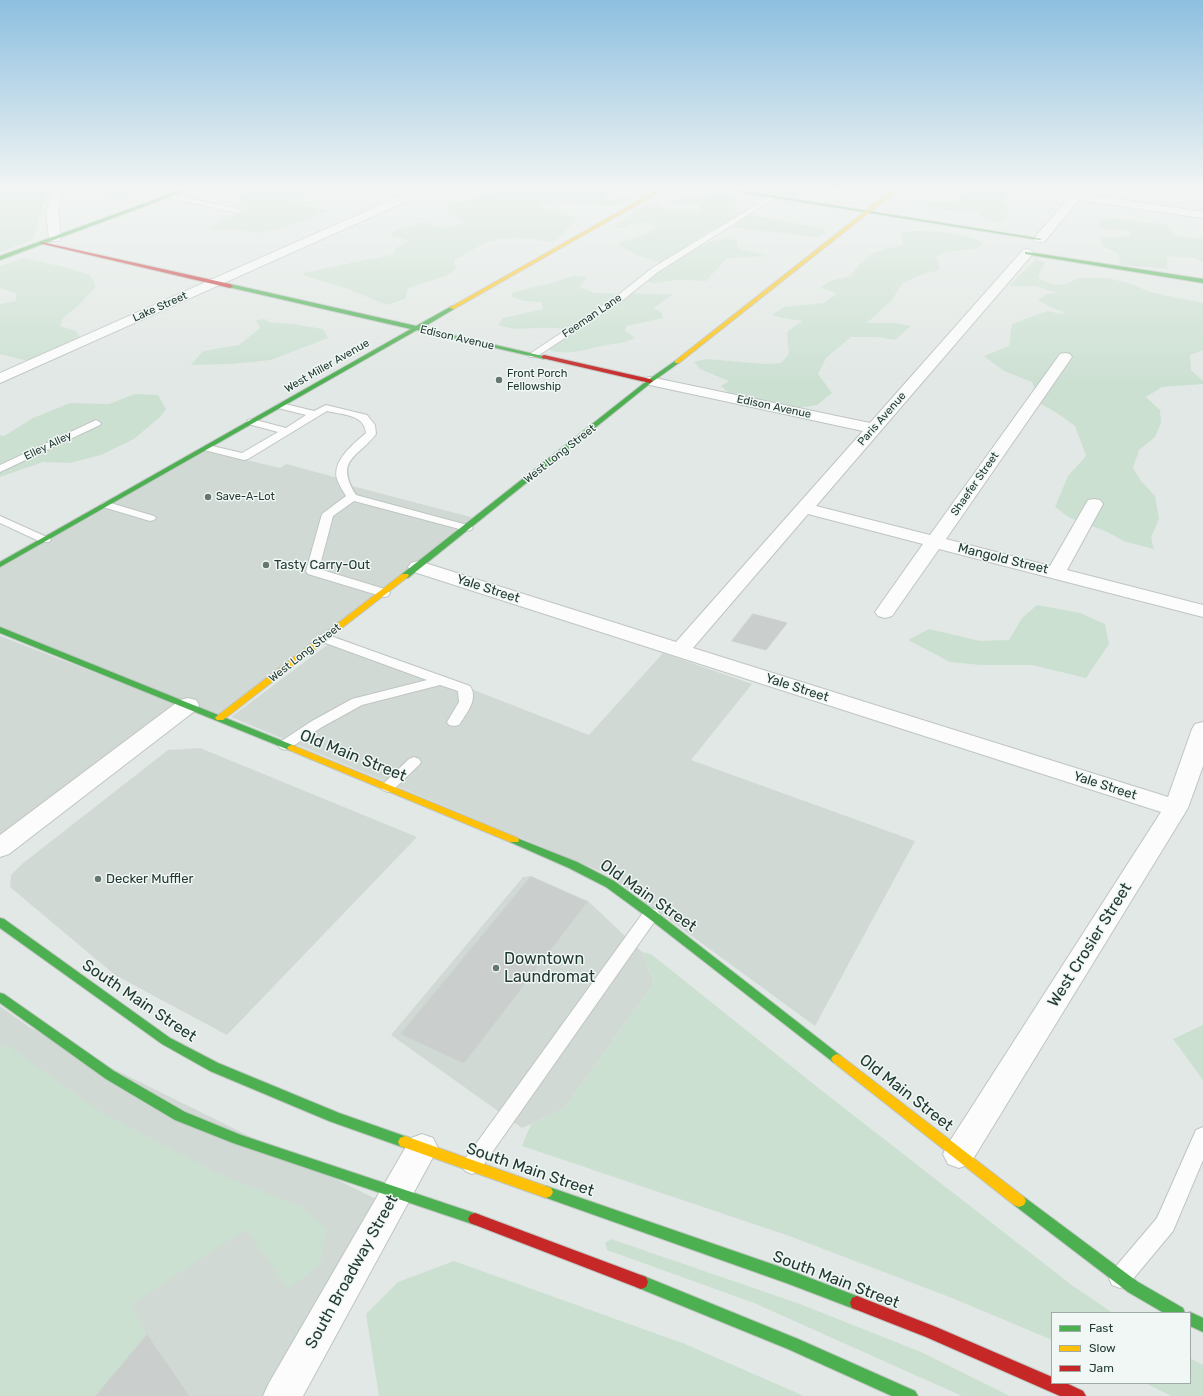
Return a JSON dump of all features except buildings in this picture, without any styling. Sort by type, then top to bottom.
[{"type":"main road","points":[[0,258],[17,252]]},
{"type":"main road","name":"Edison Avenue","points":[[84,252],[650,381]]},
{"type":"main road","name":"West Miller Avenue","points":[[0,565],[552,252]]},
{"type":"main road","name":"West Long Street","points":[[220,718],[418,567],[650,381],[685,356],[816,252]]},
{"type":"main road","points":[[1027,253],[1203,281]]},
{"type":"main road","name":"Old Main Street","points":[[0,630],[388,787],[585,871],[610,884],[651,914],[1120,1278],[1176,1312]]},
{"type":"main road","name":"South Main Street","points":[[0,922],[166,1041],[214,1067],[334,1117],[789,1277],[931,1332],[1078,1396]]},
{"type":"main road","points":[[0,997],[99,1068],[152,1101],[181,1116],[220,1132],[434,1204],[626,1276],[752,1326],[910,1396]]},
{"type":"main road","points":[[1191,1319],[1203,1325]]},
{"type":"street","name":"Lake Street","points":[[0,379],[283,252]]},
{"type":"street","name":"Paris Avenue","points":[[679,651],[1027,253]]},
{"type":"street","name":"Shaefer Street","points":[[885,612],[1064,357]]},
{"type":"street","name":"Edison Avenue","points":[[650,381],[873,428]]},
{"type":"street","points":[[1056,572],[1094,504]]},
{"type":"street","name":"Mangold Street","points":[[804,508],[1203,611]]},
{"type":"street","name":"Yale Street","points":[[418,567],[1176,808]]},
{"type":"street","points":[[0,848],[188,705]]},
{"type":"street","name":"West Crosier Street","points":[[959,1154],[1176,808],[1203,728]]},
{"type":"street","name":"South Broadway Street","points":[[282,1396],[422,1148]]},
{"type":"lane","name":"Feeman Lane","points":[[533,355],[620,298],[655,270],[684,252]]},
{"type":"lane","points":[[281,406],[315,414]]},
{"type":"lane","points":[[208,448],[244,457],[326,408],[364,417],[370,425],[372,434],[356,448],[342,467],[342,478],[352,496],[467,528]]},
{"type":"lane","points":[[252,422],[287,431]]},
{"type":"lane","name":"Elley Alley","points":[[0,469],[96,423]]},
{"type":"lane","points":[[352,496],[328,514],[312,570],[384,593]]},
{"type":"lane","points":[[107,505],[150,518]]},
{"type":"lane","points":[[0,519],[45,540]]},
{"type":"lane","points":[[325,638],[465,689],[466,702],[454,722]]},
{"type":"lane","points":[[285,745],[317,724],[357,702],[442,680]]},
{"type":"lane","points":[[388,787],[414,762]]},
{"type":"lane","points":[[472,1165],[651,914]]},
{"type":"lane","points":[[1120,1278],[1164,1224],[1203,1136]]},
{"type":"shaded area","points":[[204,450],[280,468],[286,464],[338,478],[337,482],[478,519],[220,718],[0,630],[0,565]]},
{"type":"shaded area","points":[[0,636],[181,706],[0,841]]},
{"type":"shaded area","points":[[338,637],[589,735],[663,653],[752,684],[691,760],[915,841],[815,1026],[607,874],[231,717]]},
{"type":"shaded area","points":[[200,748],[417,837],[227,1035],[115,975],[10,887],[11,875],[22,864],[168,750]]},
{"type":"shaded area","points":[[531,876],[588,901],[642,952],[654,983],[564,1109],[522,1128],[391,1035],[523,877]]},
{"type":"shaded area","points":[[0,1006],[29,1027],[380,1201],[279,1396],[0,1396]]},
{"type":"green space","points":[[395,252],[469,252],[454,260],[456,269],[446,276],[408,288],[405,299],[387,305],[345,288],[305,276],[303,273],[394,254]]},
{"type":"green space","points":[[631,252],[753,252],[768,256],[727,258],[706,281],[678,280],[654,283],[638,280],[655,268],[660,262]]},
{"type":"green space","points":[[876,252],[949,252],[943,253],[936,257],[940,270],[924,274],[903,283],[891,301],[867,323],[895,323],[911,326],[895,340],[876,337],[851,337],[826,358],[818,374],[832,393],[817,405],[799,408],[730,394],[721,386],[729,381],[700,369],[694,362],[706,359],[766,364],[781,363],[789,354],[787,332],[802,321],[772,315],[784,307],[824,303],[837,293],[820,288],[830,281],[851,276],[862,262]]},
{"type":"green space","points":[[1116,252],[1203,252],[1203,262],[1194,258],[1167,256],[1168,269],[1121,265],[1118,253]]},
{"type":"green space","points":[[24,258],[64,267],[90,275],[96,286],[79,305],[63,318],[60,326],[76,331],[80,338],[29,361],[0,354],[0,304],[16,301],[16,293],[0,288],[0,266]]},
{"type":"green space","points":[[1036,259],[1045,262],[1038,278],[1052,284],[1064,285],[1079,278],[1108,278],[1131,284],[1153,293],[1203,303],[1203,350],[1190,355],[1191,370],[1203,381],[1203,384],[1162,387],[1146,397],[1160,410],[1161,423],[1155,437],[1139,450],[1133,468],[1141,481],[1155,496],[1159,519],[1151,538],[1154,549],[1126,542],[1105,531],[1070,518],[1055,507],[1068,476],[1086,456],[1075,426],[1041,404],[1032,382],[1004,371],[984,356],[1009,346],[1012,324],[1047,311],[1061,314],[1066,313],[1050,307],[1038,300],[1046,294],[1057,293],[1036,286],[1009,286]]},
{"type":"green space","points":[[573,276],[587,277],[580,287],[594,293],[673,294],[654,308],[662,313],[663,318],[627,326],[625,330],[635,338],[580,351],[558,352],[544,348],[569,330],[553,328],[518,329],[498,325],[503,318],[543,309],[541,302],[523,301],[511,296],[514,292]]},
{"type":"green space","points":[[265,319],[269,322],[323,329],[328,338],[271,360],[232,364],[191,365],[203,351],[239,345],[260,328],[256,320]]},
{"type":"green space","points":[[135,394],[158,395],[166,409],[160,417],[134,439],[101,455],[70,463],[43,462],[0,477],[0,435],[4,436],[33,418],[70,403],[109,404]]},
{"type":"green space","points":[[1037,605],[1080,613],[1105,624],[1109,644],[1086,678],[1032,665],[981,665],[950,662],[908,640],[929,629],[980,641],[1009,640],[1022,618]]},
{"type":"green space","points":[[642,952],[651,954],[821,1090],[1073,1286],[1112,1312],[1051,1312],[1051,1340],[952,1298],[792,1237],[522,1146],[531,1124],[564,1109],[654,983]]},
{"type":"green space","points":[[1203,1025],[1203,1080],[1173,1039]]},
{"type":"green space","points":[[5,1044],[104,1114],[215,1172],[301,1207],[327,1230],[320,1264],[288,1289],[246,1229],[131,1305],[147,1335],[96,1396],[0,1396],[0,1048]]},
{"type":"green space","points":[[611,1239],[800,1304],[921,1352],[1010,1396],[962,1396],[754,1303],[607,1250],[605,1243]]},
{"type":"green space","points":[[454,1261],[685,1344],[804,1396],[379,1396],[366,1314],[398,1282]]},
{"type":"green space","points":[[1191,1359],[1203,1365],[1203,1396],[1171,1396],[1147,1384],[1191,1384]]},
{"type":"traffic: fast","points":[[0,258],[16,252]]},
{"type":"traffic: fast","points":[[1027,253],[1203,281]]},
{"type":"traffic: fast","points":[[230,286],[544,357]]},
{"type":"traffic: fast","points":[[0,565],[452,308]]},
{"type":"traffic: fast","points":[[405,576],[650,381],[677,362]]},
{"type":"traffic: fast","points":[[0,630],[292,748]]},
{"type":"traffic: fast","points":[[514,840],[573,865],[610,884],[651,914],[837,1059]]},
{"type":"traffic: fast","points":[[0,922],[166,1041],[214,1067],[334,1117],[405,1142]]},
{"type":"traffic: fast","points":[[0,997],[110,1075],[180,1116],[238,1139],[475,1219]]},
{"type":"traffic: fast","points":[[546,1192],[789,1277],[857,1303]]},
{"type":"traffic: fast","points":[[1019,1201],[1133,1287],[1176,1312]]},
{"type":"traffic: fast","points":[[641,1282],[793,1344],[910,1396]]},
{"type":"traffic: fast","points":[[1191,1319],[1203,1325]]},
{"type":"traffic: slow","points":[[452,308],[551,252]]},
{"type":"traffic: slow","points":[[677,362],[816,252]]},
{"type":"traffic: slow","points":[[220,718],[405,576]]},
{"type":"traffic: slow","points":[[292,748],[514,840]]},
{"type":"traffic: slow","points":[[837,1059],[1019,1201]]},
{"type":"traffic: slow","points":[[405,1142],[546,1192]]},
{"type":"traffic: jam","points":[[83,252],[230,286]]},
{"type":"traffic: jam","points":[[544,357],[650,381]]},
{"type":"traffic: jam","points":[[475,1219],[641,1282]]},
{"type":"traffic: jam","points":[[857,1303],[931,1332],[1078,1396]]},
{"type":"place","name":"Front Porch Fellowship","points":[[499,380]]},
{"type":"place","name":"Save-A-Lot","points":[[208,497]]},
{"type":"place","name":"Tasty Carry-Out","points":[[266,565]]},
{"type":"place","name":"Decker Muffler","points":[[98,879]]},
{"type":"place","name":"Downtown Laundromat","points":[[496,968]]}]
